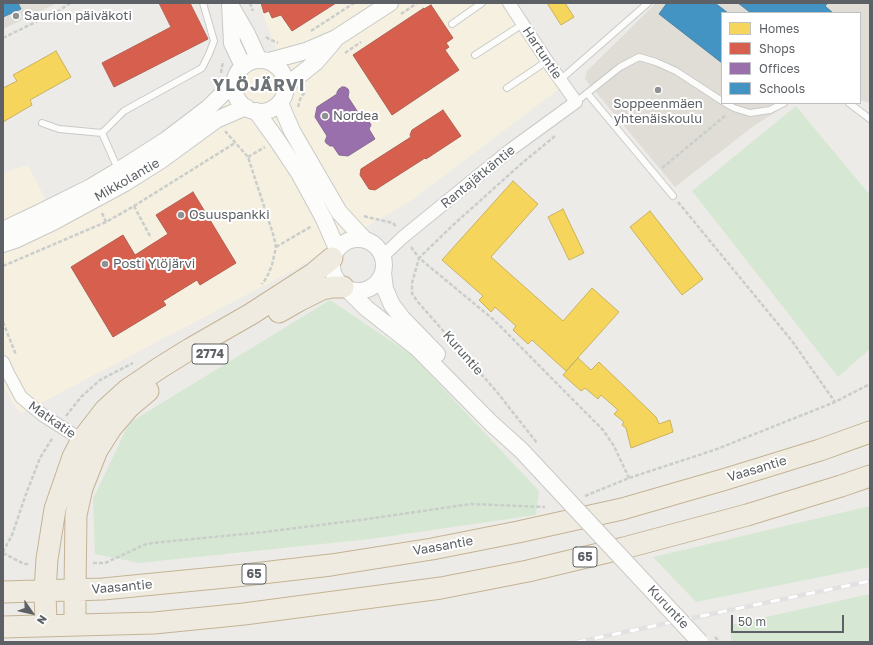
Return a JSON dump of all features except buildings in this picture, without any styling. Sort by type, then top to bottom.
[{"type":"highway","name":"2774","points":[[75,625],[76,516],[89,445],[105,410],[127,390],[161,367],[251,314],[313,274],[334,253]]},
{"type":"highway","name":"2774","points":[[46,626],[46,565],[55,509],[73,457],[111,428],[129,407],[145,393],[300,300],[322,290],[333,287],[345,288]]},
{"type":"highway","name":"Vaasantie","points":[[3,592],[110,589],[331,565],[432,549],[518,532],[630,507],[820,450],[870,432]]},
{"type":"highway","name":"65","points":[[3,627],[154,623],[244,614],[441,588],[528,571],[632,546],[747,515],[870,476]]},
{"type":"main road","points":[[334,253],[324,219],[299,173],[278,140],[251,109],[239,100],[227,79],[250,62],[306,51],[336,38],[390,3]]},
{"type":"main road","points":[[230,4],[264,60],[276,65],[282,71],[285,78],[286,92],[280,103],[269,110],[262,112],[251,109]]},
{"type":"main road","points":[[230,4],[232,43],[243,66]]},
{"type":"main road","points":[[286,86],[316,62],[336,38]]},
{"type":"main road","name":"Mikkolantie","points":[[3,244],[53,222],[122,177],[166,140],[208,108],[227,79]]},
{"type":"main road","points":[[280,103],[292,131],[339,212],[364,239]]},
{"type":"main road","name":"Mikkolantie","points":[[3,230],[89,188],[122,177],[160,161],[216,120],[251,109]]},
{"type":"main road","points":[[356,238],[364,239],[374,244],[383,256],[383,273],[378,282],[371,288],[357,291],[345,288],[337,281],[333,274],[331,266],[334,253],[342,244],[349,240],[356,238]]},
{"type":"main road","name":"Kuruntie","points":[[383,273],[385,289],[388,297],[402,318],[498,416],[521,450]]},
{"type":"main road","name":"Kuruntie","points":[[345,288],[366,308],[416,348],[485,418],[521,450],[700,642]]},
{"type":"street","name":"Hartuntie","points":[[509,3],[576,102]]},
{"type":"street","name":"Rantajätkäntie","points":[[383,256],[403,237],[510,150],[576,102]]},
{"type":"street","name":"Matkatie","points":[[3,362],[21,397],[44,416],[89,445]]},
{"type":"lane","points":[[102,133],[124,111],[202,68],[214,40],[203,3]]},
{"type":"lane","points":[[452,24],[482,3]]},
{"type":"lane","points":[[560,80],[648,3]]},
{"type":"lane","points":[[475,56],[523,24]]},
{"type":"lane","points":[[576,102],[620,67],[639,57],[656,62],[676,71],[721,100]]},
{"type":"lane","points":[[507,88],[547,61]]},
{"type":"lane","points":[[587,93],[673,196]]},
{"type":"lane","points":[[727,104],[750,113],[770,110],[782,104]]},
{"type":"lane","points":[[850,104],[870,119]]},
{"type":"lane","points":[[42,123],[59,129],[102,133]]},
{"type":"lane","points":[[102,133],[122,177]]},
{"type":"path","points":[[3,38],[60,10],[70,3]]},
{"type":"path","points":[[306,34],[354,3]]},
{"type":"path","points":[[223,61],[227,79]]},
{"type":"path","points":[[654,174],[734,108]]},
{"type":"path","points":[[225,131],[248,157]]},
{"type":"path","points":[[3,266],[106,222],[235,142]]},
{"type":"path","points":[[419,258],[521,164]]},
{"type":"path","points":[[673,196],[792,341],[835,402]]},
{"type":"path","points":[[134,206],[151,238]]},
{"type":"path","points":[[393,223],[419,258],[494,320],[603,430],[614,446],[629,478]]},
{"type":"path","name":"Kuruntie","points":[[419,258],[412,283],[412,293],[417,301],[497,392],[540,446]]},
{"type":"path","points":[[579,499],[629,478],[717,449],[835,402],[870,384]]},
{"type":"path","points":[[75,564],[105,563],[144,545],[152,543],[281,530],[471,504],[549,507]]},
{"type":"path","points":[[3,553],[24,564],[46,565]]},
{"type":"shaded area","name":"Saurion päiväkoti","points":[[3,3],[57,3],[3,29]]},
{"type":"shaded area","points":[[259,3],[514,3],[568,82],[412,200],[288,273],[20,414],[3,386],[3,173],[28,165],[47,202],[193,114],[227,82],[276,48]]},
{"type":"shaded area","name":"Soppeenmäen yhtenäiskoulu","points":[[656,3],[870,3],[870,103],[861,100],[861,12],[721,12],[721,104],[788,104],[755,125],[675,187],[585,79],[587,71]]},
{"type":"green space","points":[[796,106],[870,195],[870,349],[838,377],[692,191]]},
{"type":"green space","points":[[330,300],[412,355],[539,491],[536,515],[370,539],[139,563],[95,554],[93,499],[129,423]]},
{"type":"green space","points":[[870,506],[870,567],[696,602],[653,557]]},
{"type":"green space","points":[[870,594],[870,642],[733,642],[731,640],[730,625]]},
{"type":"railway","points":[[577,642],[870,581]]},
{"type":"place","name":"Saurion päiväkoti","points":[[16,16]]},
{"type":"place","name":"Soppeenmäen yhtenäiskoulu","points":[[658,90]]},
{"type":"place","name":"Nordea","points":[[325,116]]},
{"type":"place","name":"Osuuspankki","points":[[181,215]]},
{"type":"place","name":"Posti Ylöjärvi","points":[[105,264]]},
{"type":"district","name":"YLÖJÄRVI","points":[[259,86]]}]
